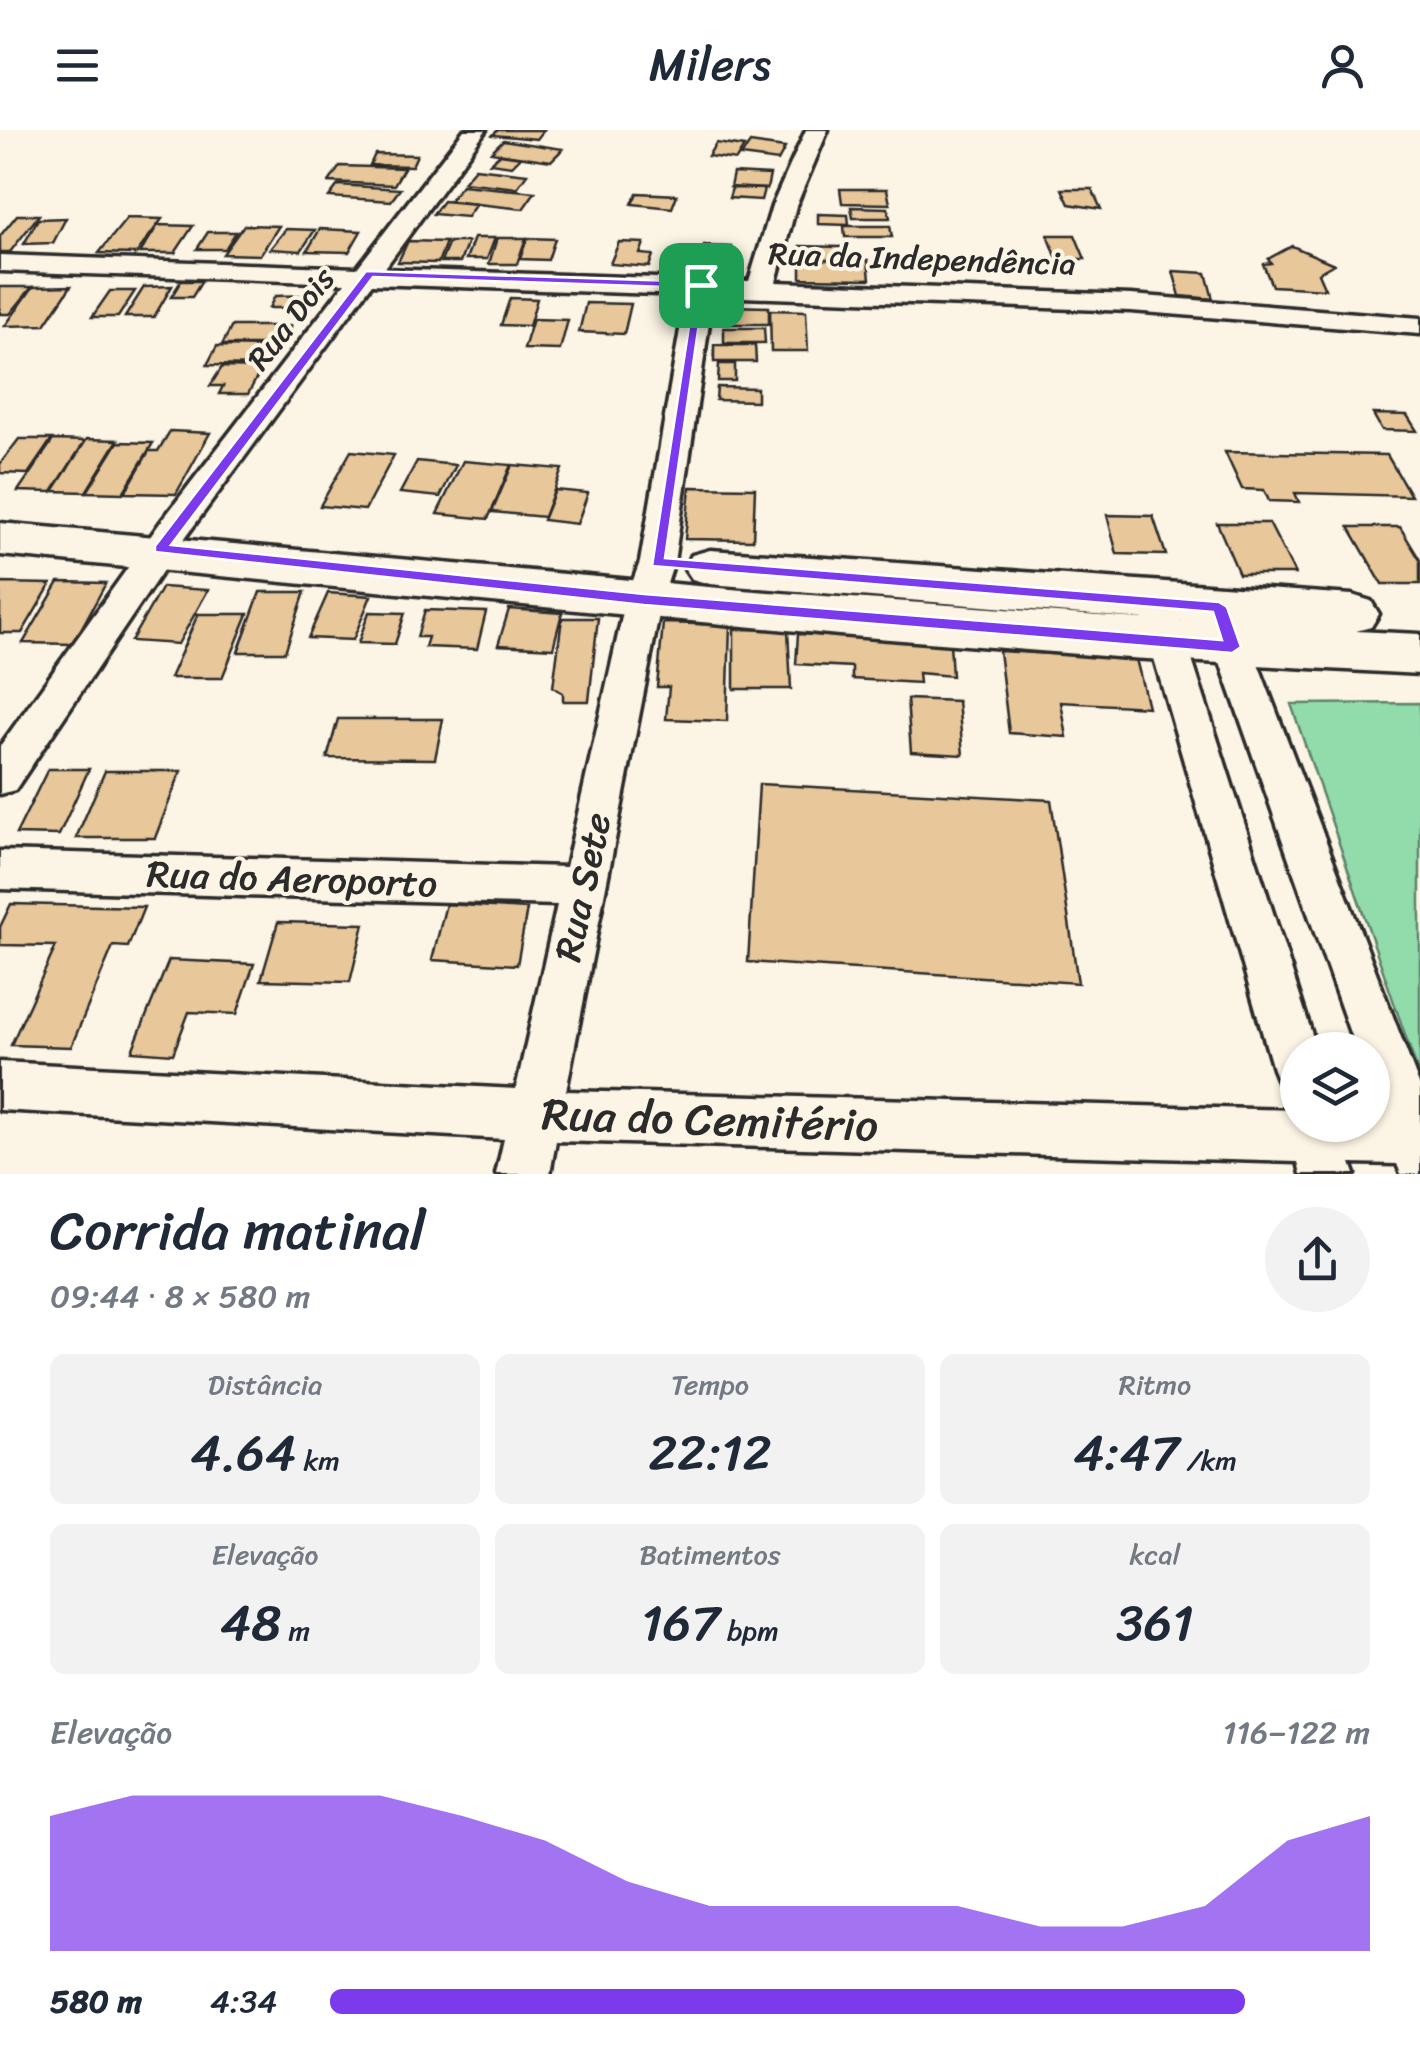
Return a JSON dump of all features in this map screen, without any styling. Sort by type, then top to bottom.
[{"type":"street","name":"Rua Dois","points":[[0,778],[166,540],[475,130]]},
{"type":"street","points":[[762,287],[769,250],[817,130]]},
{"type":"street","name":"Rua da Independência","points":[[0,263],[1131,302],[1420,326]]},
{"type":"street","name":"Rua Sete","points":[[523,1174],[650,581],[701,285]]},
{"type":"street","points":[[0,521],[166,540],[1226,627],[1420,654]]},
{"type":"street","points":[[0,539],[166,540]]},
{"type":"street","points":[[1226,627],[1420,617]]},
{"type":"street","points":[[1161,623],[1287,1032]]},
{"type":"street","points":[[1226,627],[1418,1145]]},
{"type":"street","name":"Rua do Aeroporto","points":[[0,870],[585,887]]},
{"type":"street","name":"Rua do Cemitério","points":[[0,1086],[533,1115],[1321,1145],[1418,1145]]},
{"type":"green space","points":[[1420,703],[1420,1078],[1291,704]]},
{"type":"building","points":[[498,130],[544,130],[537,139],[493,135]]},
{"type":"building","points":[[503,140],[563,149],[551,161],[491,152]]},
{"type":"building","points":[[716,143],[744,147],[736,160],[708,156]]},
{"type":"building","points":[[750,143],[785,148],[778,161],[741,156]]},
{"type":"building","points":[[375,154],[417,155],[412,166],[370,165]]},
{"type":"building","points":[[500,154],[521,157],[512,166],[490,163]]},
{"type":"building","points":[[340,166],[404,168],[394,185],[329,182]]},
{"type":"building","points":[[475,168],[527,174],[517,188],[463,182]]},
{"type":"building","points":[[733,173],[770,175],[767,189],[730,187]]},
{"type":"building","points":[[338,185],[400,189],[391,201],[329,197]]},
{"type":"building","points":[[462,185],[535,192],[523,209],[449,201]]},
{"type":"building","points":[[732,188],[764,189],[761,200],[729,198]]},
{"type":"building","points":[[840,189],[887,189],[890,204],[842,203]]},
{"type":"building","points":[[1062,189],[1092,189],[1101,209],[1069,204]]},
{"type":"building","points":[[637,193],[677,195],[672,208],[632,204]]},
{"type":"building","points":[[443,201],[476,204],[467,217],[433,214]]},
{"type":"building","points":[[851,207],[888,208],[890,218],[853,218]]},
{"type":"building","points":[[818,214],[848,215],[849,225],[818,224]]},
{"type":"building","points":[[17,215],[39,215],[10,252],[0,252],[0,236]]},
{"type":"building","points":[[66,218],[53,243],[24,244],[38,219]]},
{"type":"building","points":[[127,218],[162,219],[136,254],[99,253]]},
{"type":"building","points":[[158,225],[193,226],[175,253],[140,253]]},
{"type":"building","points":[[244,225],[279,226],[260,255],[223,254]]},
{"type":"building","points":[[844,226],[890,226],[892,237],[845,237]]},
{"type":"building","points":[[286,229],[315,230],[301,251],[270,249]]},
{"type":"building","points":[[320,229],[361,231],[349,252],[307,251]]},
{"type":"building","points":[[208,232],[236,232],[225,249],[197,249]]},
{"type":"building","points":[[1048,235],[1075,235],[1085,259],[1057,259]]},
{"type":"building","points":[[474,238],[495,238],[487,259],[466,259]]},
{"type":"building","points":[[497,238],[526,238],[517,264],[489,264]]},
{"type":"building","points":[[527,238],[555,239],[548,260],[520,259]]},
{"type":"building","points":[[408,241],[446,242],[438,263],[398,262]]},
{"type":"building","points":[[449,242],[468,242],[460,262],[441,262]]},
{"type":"building","points":[[619,242],[644,243],[640,254],[653,255],[649,267],[610,264]]},
{"type":"building","points":[[704,246],[732,247],[728,274],[699,273]]},
{"type":"building","points":[[800,246],[841,247],[842,259],[801,259]]},
{"type":"building","points":[[1292,246],[1334,264],[1318,273],[1325,289],[1272,286],[1263,264],[1271,263],[1268,259]]},
{"type":"building","points":[[801,259],[868,260],[870,279],[801,278]]},
{"type":"building","points":[[1173,271],[1206,273],[1213,299],[1180,296]]},
{"type":"building","points":[[181,281],[202,281],[192,297],[171,297]]},
{"type":"building","points":[[71,286],[45,325],[5,326],[33,287]]},
{"type":"building","points":[[172,286],[154,317],[125,317],[144,287]]},
{"type":"building","points":[[0,287],[32,287],[10,314],[0,314]]},
{"type":"building","points":[[110,291],[135,291],[118,317],[92,317]]},
{"type":"building","points":[[315,295],[310,308],[269,308],[275,296]]},
{"type":"building","points":[[510,298],[537,299],[529,326],[501,325]]},
{"type":"building","points":[[586,303],[631,304],[624,334],[579,332]]},
{"type":"building","points":[[723,306],[769,307],[769,324],[723,324]]},
{"type":"building","points":[[770,310],[806,311],[808,351],[771,351]]},
{"type":"building","points":[[533,319],[568,320],[560,350],[524,349]]},
{"type":"building","points":[[232,326],[291,326],[283,345],[222,345]]},
{"type":"building","points":[[724,328],[764,328],[765,343],[724,343]]},
{"type":"building","points":[[714,345],[755,345],[756,362],[714,362]]},
{"type":"building","points":[[217,346],[270,347],[260,366],[207,365]]},
{"type":"building","points":[[719,364],[735,364],[735,381],[718,381]]},
{"type":"building","points":[[222,367],[262,368],[248,394],[219,394],[223,386],[210,386]]},
{"type":"building","points":[[717,387],[757,388],[757,401],[716,400]]},
{"type":"building","points":[[1373,414],[1407,415],[1417,431],[1382,430]]},
{"type":"building","points":[[170,431],[210,433],[176,494],[125,493],[149,451],[158,451]]},
{"type":"building","points":[[19,439],[52,439],[28,474],[0,473],[0,464]]},
{"type":"building","points":[[87,439],[118,440],[86,492],[53,491]]},
{"type":"building","points":[[53,440],[85,441],[52,492],[18,491]]},
{"type":"building","points":[[118,442],[153,443],[123,493],[87,492]]},
{"type":"building","points":[[351,451],[394,455],[365,510],[320,506]]},
{"type":"building","points":[[1225,452],[1387,455],[1411,496],[1295,493],[1299,502],[1269,501],[1264,490],[1242,489]]},
{"type":"building","points":[[417,461],[456,465],[440,497],[400,493]]},
{"type":"building","points":[[463,461],[511,465],[488,519],[437,514]]},
{"type":"building","points":[[512,465],[562,469],[544,517],[492,512]]},
{"type":"building","points":[[690,487],[755,488],[753,540],[685,539]]},
{"type":"building","points":[[555,490],[588,493],[577,524],[543,520]]},
{"type":"building","points":[[1107,515],[1153,516],[1166,555],[1117,554]]},
{"type":"building","points":[[1217,523],[1269,523],[1295,574],[1239,574]]},
{"type":"building","points":[[1349,527],[1400,527],[1420,560],[1420,584],[1382,584]]},
{"type":"building","points":[[59,582],[106,583],[73,644],[23,643]]},
{"type":"building","points":[[0,583],[51,584],[22,633],[0,633]]},
{"type":"building","points":[[162,587],[208,590],[178,644],[131,641]]},
{"type":"building","points":[[260,592],[305,592],[285,652],[238,652]]},
{"type":"building","points":[[328,593],[371,596],[353,640],[308,638]]},
{"type":"building","points":[[509,609],[562,613],[553,648],[498,645]]},
{"type":"building","points":[[425,610],[486,612],[477,649],[425,647],[428,637],[417,637]]},
{"type":"building","points":[[369,612],[405,613],[395,644],[358,643]]},
{"type":"building","points":[[198,614],[248,614],[222,678],[170,678]]},
{"type":"building","points":[[562,618],[598,618],[589,701],[563,701],[563,693],[553,687]]},
{"type":"building","points":[[663,623],[730,625],[727,721],[666,719],[669,687],[657,687]]},
{"type":"building","points":[[734,629],[788,630],[791,689],[734,689]]},
{"type":"building","points":[[798,634],[950,643],[952,676],[918,673],[919,683],[852,679],[852,667],[796,664]]},
{"type":"building","points":[[999,651],[1136,659],[1148,707],[1061,702],[1067,737],[1009,733]]},
{"type":"building","points":[[907,699],[958,701],[963,755],[911,752]]},
{"type":"building","points":[[338,719],[443,719],[435,759],[327,758]]},
{"type":"building","points":[[48,769],[89,769],[59,835],[16,834]]},
{"type":"building","points":[[105,771],[181,771],[155,838],[76,838]]},
{"type":"building","points":[[759,784],[1051,800],[1078,983],[748,962]]},
{"type":"building","points":[[11,904],[144,907],[128,947],[113,946],[71,1047],[11,1045],[56,946],[0,945],[0,927]]},
{"type":"building","points":[[446,904],[527,909],[517,965],[432,960]]},
{"type":"building","points":[[278,922],[364,924],[350,982],[261,980]]},
{"type":"building","points":[[169,960],[254,964],[237,1014],[189,1012],[173,1054],[132,1051]]},
{"type":"route","points":[[370,274],[701,285],[657,562],[1219,607],[1232,647],[644,600],[160,549],[370,274]]}]
